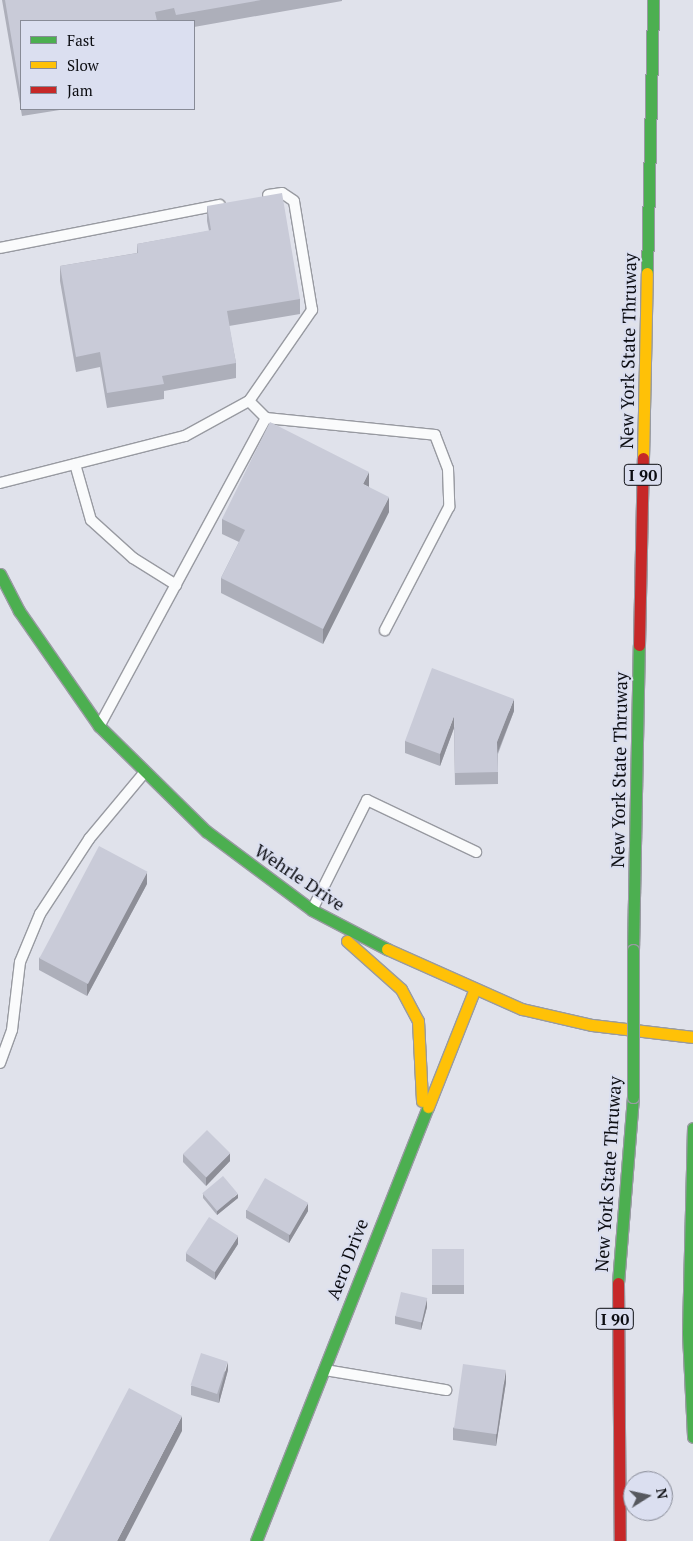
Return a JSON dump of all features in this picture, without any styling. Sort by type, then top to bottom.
[{"type":"main road","name":"New York State Thruway","points":[[620,1541],[615,1315],[633,1097],[633,950],[653,0]]},
{"type":"main road","name":"Wehrle Drive","points":[[0,574],[19,611],[99,726],[144,773],[206,832],[312,910],[474,991],[522,1009],[592,1025],[693,1037]]},
{"type":"main road","points":[[312,910],[401,989],[418,1021],[423,1047],[422,1113]]},
{"type":"main road","name":"Aero Drive","points":[[256,1541],[324,1370],[422,1113],[474,991]]},
{"type":"main road","points":[[693,1128],[688,1333],[693,1437]]},
{"type":"lane","points":[[0,483],[185,436],[249,401],[312,310],[294,201],[282,193],[252,198]]},
{"type":"lane","points":[[0,248],[233,202]]},
{"type":"lane","points":[[249,401],[266,418],[435,435],[448,469],[449,507],[385,630]]},
{"type":"lane","points":[[99,726],[266,418]]},
{"type":"lane","points":[[75,464],[91,520],[133,558],[176,584]]},
{"type":"lane","points":[[0,1063],[12,1030],[20,962],[40,914],[89,839],[144,773]]},
{"type":"lane","points":[[312,910],[367,800],[476,852]]},
{"type":"lane","points":[[324,1370],[446,1390]]},
{"type":"building","points":[[5,0],[261,0],[176,15],[174,8],[155,12],[157,20],[20,20],[20,89]]},
{"type":"building","points":[[282,193],[300,299],[227,311],[236,363],[162,376],[164,384],[107,393],[100,352],[76,357],[60,266],[138,253],[137,244],[211,230],[207,206]]},
{"type":"building","points":[[270,422],[369,472],[363,484],[389,497],[323,629],[221,578],[245,530],[222,519]]},
{"type":"building","points":[[432,668],[514,699],[497,742],[498,772],[455,773],[454,716],[440,754],[405,741]]},
{"type":"building","points":[[99,846],[148,872],[88,984],[39,958]]},
{"type":"building","points":[[207,1130],[230,1153],[206,1177],[183,1154]]},
{"type":"building","points":[[223,1176],[238,1194],[217,1211],[202,1193]]},
{"type":"building","points":[[265,1178],[308,1203],[290,1235],[246,1210]]},
{"type":"building","points":[[209,1217],[238,1236],[215,1272],[186,1253]]},
{"type":"building","points":[[432,1249],[464,1249],[464,1285],[432,1285]]},
{"type":"building","points":[[401,1292],[427,1298],[422,1322],[395,1316]]},
{"type":"building","points":[[201,1353],[228,1362],[217,1394],[190,1385]]},
{"type":"building","points":[[463,1364],[506,1370],[497,1434],[454,1428]]},
{"type":"building","points":[[129,1388],[182,1416],[117,1541],[49,1541]]},
{"type":"traffic: fast","points":[[647,273],[653,0]]},
{"type":"traffic: fast","points":[[0,574],[19,611],[99,726],[206,831],[312,910],[387,949]]},
{"type":"traffic: fast","points":[[633,950],[639,645]]},
{"type":"traffic: fast","points":[[633,950],[633,1097]]},
{"type":"traffic: fast","points":[[618,1283],[633,1097]]},
{"type":"traffic: fast","points":[[256,1541],[428,1107]]},
{"type":"traffic: fast","points":[[693,1128],[688,1333],[693,1437]]},
{"type":"traffic: slow","points":[[643,458],[647,273]]},
{"type":"traffic: slow","points":[[347,941],[401,989],[418,1021],[422,1101]]},
{"type":"traffic: slow","points":[[387,949],[522,1009],[592,1025],[693,1037]]},
{"type":"traffic: slow","points":[[428,1107],[474,991]]},
{"type":"traffic: jam","points":[[639,645],[643,458]]},
{"type":"traffic: jam","points":[[618,1283],[620,1541]]}]
